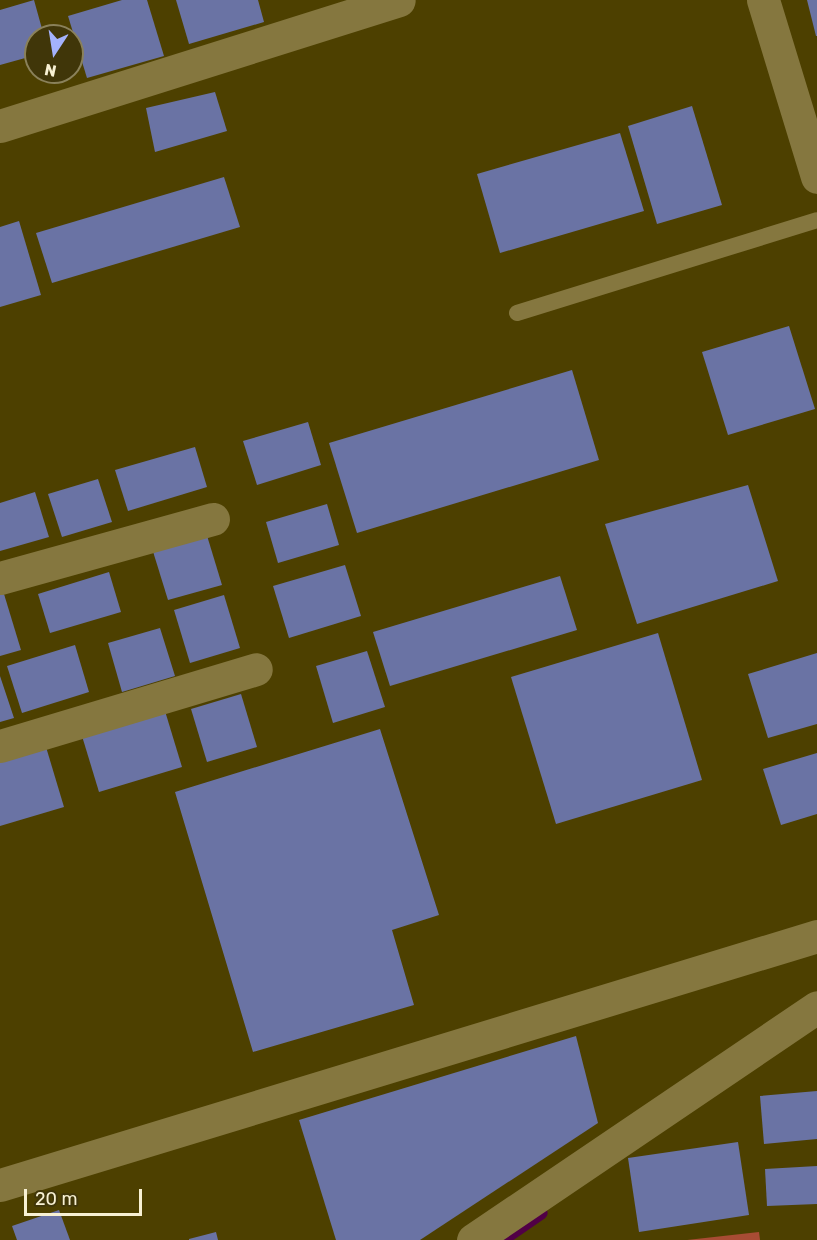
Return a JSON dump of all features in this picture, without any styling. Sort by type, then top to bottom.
[{"type":"street","points":[[0,126],[399,0]]},
{"type":"street","points":[[763,0],[817,177]]},
{"type":"street","points":[[0,578],[213,519]]},
{"type":"street","points":[[0,746],[256,669]]},
{"type":"street","points":[[0,1185],[817,936]]},
{"type":"street","points":[[473,1240],[817,1007]]},
{"type":"lane","points":[[517,313],[817,220]]},
{"type":"shaded area","points":[[759,1232],[760,1240],[687,1240]]},
{"type":"building","points":[[34,0],[41,24],[24,24],[24,58],[0,65],[0,10]]},
{"type":"building","points":[[122,0],[147,0],[164,56],[87,78],[84,68],[84,24],[70,24],[68,16]]},
{"type":"building","points":[[176,0],[258,0],[264,22],[189,44]]},
{"type":"building","points":[[807,0],[817,0],[817,36],[816,36]]},
{"type":"building","points":[[215,92],[227,131],[155,152],[146,108]]},
{"type":"building","points":[[692,106],[722,205],[657,224],[628,126]]},
{"type":"building","points":[[620,133],[644,211],[500,253],[477,174]]},
{"type":"building","points":[[224,177],[240,227],[52,283],[36,233]]},
{"type":"building","points":[[19,221],[41,295],[0,307],[0,227]]},
{"type":"building","points":[[789,326],[815,409],[728,435],[702,352]]},
{"type":"building","points":[[572,370],[599,460],[357,533],[329,443]]},
{"type":"building","points":[[308,422],[321,465],[257,485],[243,441]]},
{"type":"building","points":[[195,447],[207,487],[128,511],[115,470]]},
{"type":"building","points":[[98,479],[112,522],[62,537],[48,494]]},
{"type":"building","points":[[748,485],[778,581],[637,624],[605,524]]},
{"type":"building","points":[[35,492],[49,537],[0,551],[0,503]]},
{"type":"building","points":[[327,504],[339,545],[278,563],[266,522]]},
{"type":"building","points":[[205,529],[222,585],[168,600],[151,545]]},
{"type":"building","points":[[345,565],[361,616],[289,638],[273,586]]},
{"type":"building","points":[[109,572],[121,612],[50,633],[38,594]]},
{"type":"building","points":[[560,576],[577,630],[390,686],[373,632]]},
{"type":"building","points":[[4,594],[21,650],[0,656],[0,595]]},
{"type":"building","points":[[224,595],[240,648],[190,663],[174,610]]},
{"type":"building","points":[[160,628],[175,676],[122,692],[108,643]]},
{"type":"building","points":[[658,633],[702,780],[556,824],[511,677]]},
{"type":"building","points":[[75,645],[89,692],[22,713],[7,666]]},
{"type":"building","points":[[367,651],[385,707],[333,723],[316,666]]},
{"type":"building","points":[[817,653],[817,724],[768,738],[748,674]]},
{"type":"building","points":[[0,676],[14,718],[0,722]]},
{"type":"building","points":[[241,694],[257,747],[207,762],[191,709]]},
{"type":"building","points":[[165,711],[182,767],[99,792],[82,736]]},
{"type":"building","points":[[380,729],[439,915],[392,930],[414,1005],[253,1052],[175,792]]},
{"type":"building","points":[[46,747],[64,807],[0,826],[0,761]]},
{"type":"building","points":[[817,753],[817,814],[781,825],[763,769]]},
{"type":"building","points":[[576,1036],[598,1123],[420,1240],[336,1240],[299,1120]]},
{"type":"building","points":[[817,1091],[817,1139],[764,1144],[760,1096]]},
{"type":"building","points":[[738,1142],[749,1215],[639,1232],[628,1158]]},
{"type":"building","points":[[817,1166],[817,1204],[767,1206],[765,1169]]},
{"type":"building","points":[[59,1210],[70,1240],[17,1240],[12,1226]]},
{"type":"building","points":[[216,1232],[218,1240],[189,1240],[189,1239]]},
{"type":"waterway","points":[[503,1240],[542,1213]]}]
